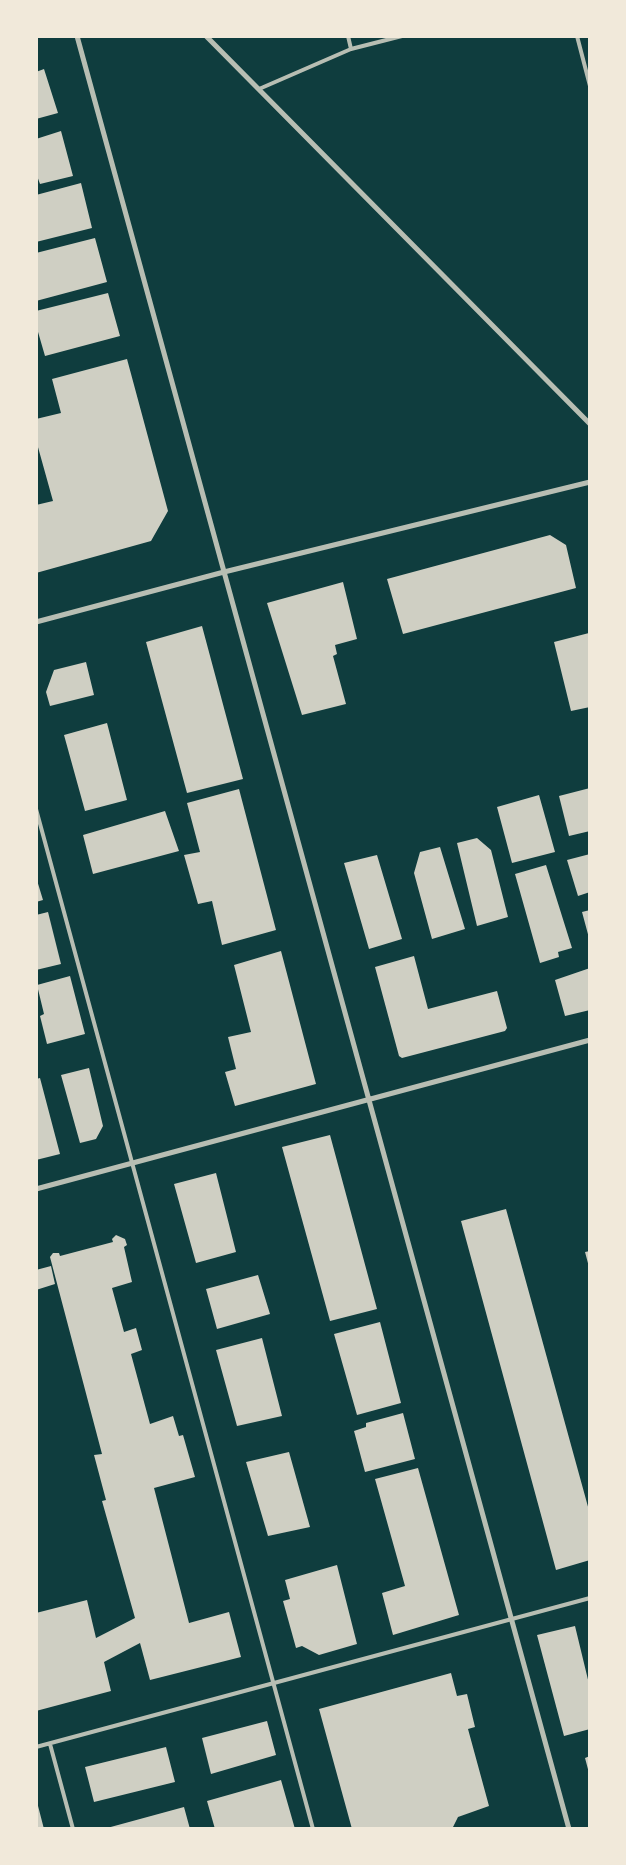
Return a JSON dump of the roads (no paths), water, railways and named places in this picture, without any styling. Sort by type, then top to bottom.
[{"type":"street","points":[[77,36],[569,1829]]},
{"type":"street","points":[[206,36],[590,424]]},
{"type":"street","points":[[36,622],[224,572],[590,482]]},
{"type":"street","points":[[36,1188],[590,1040]]},
{"type":"lane","points":[[348,36],[351,49]]},
{"type":"lane","points":[[259,89],[351,49],[402,36]]},
{"type":"lane","points":[[577,36],[590,86]]},
{"type":"lane","points":[[36,809],[313,1829]]},
{"type":"lane","points":[[36,1747],[590,1598]]},
{"type":"lane","points":[[50,1744],[73,1829]]}]
